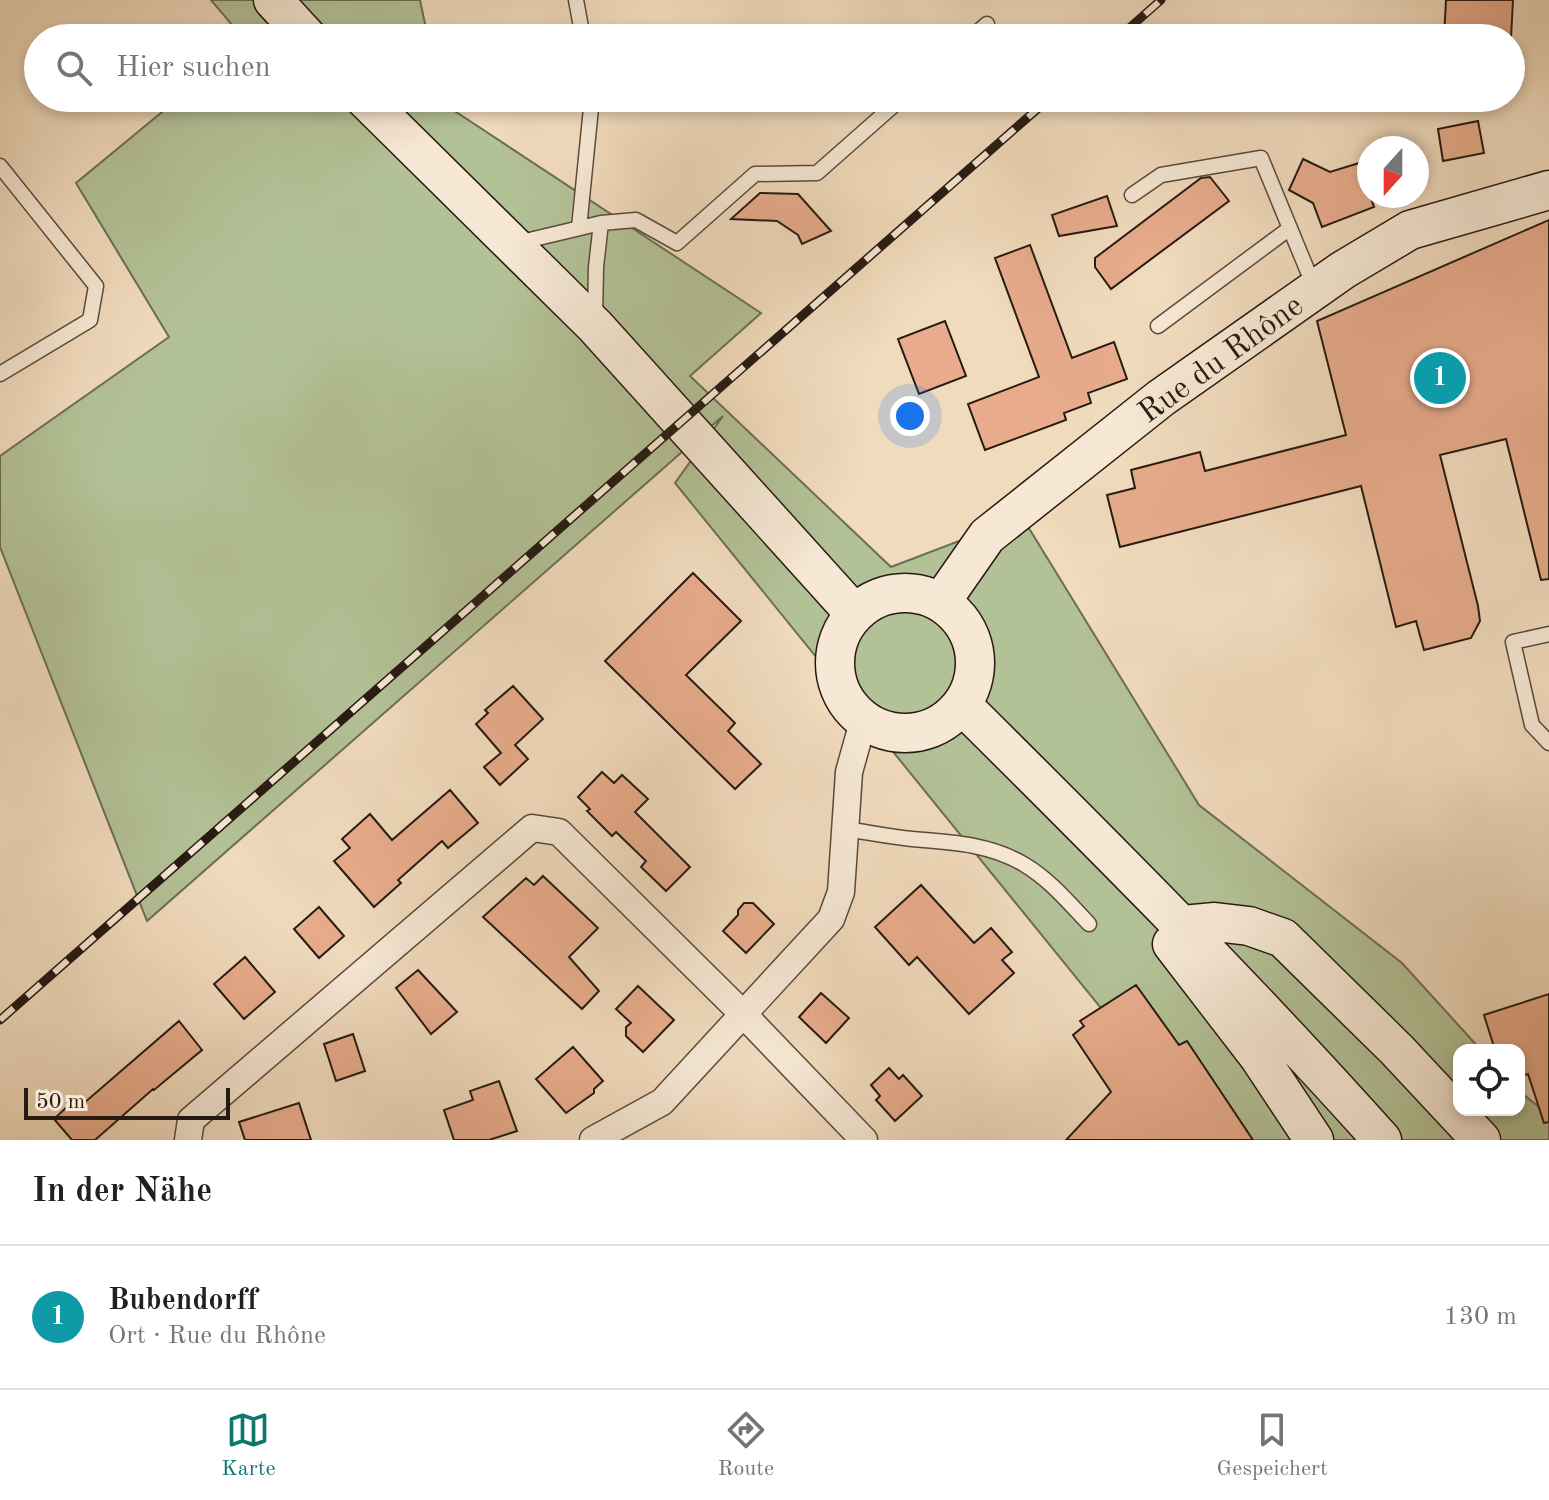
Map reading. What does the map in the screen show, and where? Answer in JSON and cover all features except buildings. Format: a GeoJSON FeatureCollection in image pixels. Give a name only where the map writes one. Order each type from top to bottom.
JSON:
{"type":"FeatureCollection","features":[{"type":"Feature","properties":{"kind":"main road"},"geometry":{"type":"LineString","coordinates":[[273,0],[295,24]]}},
{"type":"Feature","properties":{"kind":"main road"},"geometry":{"type":"LineString","coordinates":[[378,112],[595,326],[854,613]]}},
{"type":"Feature","properties":{"kind":"main road","name":"Rue du Rhône"},"geometry":{"type":"LineString","coordinates":[[941,602],[987,536],[1161,398],[1343,270],[1410,230],[1549,190]]}},
{"type":"Feature","properties":{"kind":"main road"},"geometry":{"type":"LineString","coordinates":[[914,593],[941,602],[966,626],[976,670],[963,706],[930,730],[890,733],[863,722],[838,685],[835,651],[854,613],[880,597],[914,593]]}},
{"type":"Feature","properties":{"kind":"main road"},"geometry":{"type":"LineString","coordinates":[[963,706],[1183,925],[1286,1032],[1382,1140]]}},
{"type":"Feature","properties":{"kind":"main road"},"geometry":{"type":"LineString","coordinates":[[1146,888],[1156,923],[1259,1057],[1314,1140]]}},
{"type":"Feature","properties":{"kind":"main road"},"geometry":{"type":"LineString","coordinates":[[1183,925],[1215,922],[1249,926],[1283,938],[1397,1050],[1481,1140]]}},
{"type":"Feature","properties":{"kind":"street"},"geometry":{"type":"LineString","coordinates":[[593,1140],[662,1102],[831,919],[841,892],[849,772],[863,722]]}},
{"type":"Feature","properties":{"kind":"street"},"geometry":{"type":"LineString","coordinates":[[188,1140],[191,1120],[532,828],[559,832],[744,1015],[864,1140]]}},
{"type":"Feature","properties":{"kind":"lane"},"geometry":{"type":"LineString","coordinates":[[576,0],[580,24]]}},
{"type":"Feature","properties":{"kind":"lane"},"geometry":{"type":"LineString","coordinates":[[579,228],[591,112]]}},
{"type":"Feature","properties":{"kind":"lane"},"geometry":{"type":"LineString","coordinates":[[510,244],[601,223],[636,220],[677,243],[755,174],[817,173],[886,112]]}},
{"type":"Feature","properties":{"kind":"lane"},"geometry":{"type":"LineString","coordinates":[[1132,195],[1161,175],[1261,158],[1315,289]]}},
{"type":"Feature","properties":{"kind":"lane"},"geometry":{"type":"LineString","coordinates":[[0,166],[96,286],[90,320],[0,374]]}},
{"type":"Feature","properties":{"kind":"lane"},"geometry":{"type":"LineString","coordinates":[[595,326],[596,267],[601,223]]}},
{"type":"Feature","properties":{"kind":"lane"},"geometry":{"type":"LineString","coordinates":[[1158,326],[1290,228]]}},
{"type":"Feature","properties":{"kind":"lane"},"geometry":{"type":"LineString","coordinates":[[1549,634],[1513,642],[1532,725],[1549,743]]}},
{"type":"Feature","properties":{"kind":"lane"},"geometry":{"type":"LineString","coordinates":[[845,829],[950,841],[987,849],[1025,865],[1054,887],[1089,924]]}},
{"type":"Feature","properties":{"kind":"green space"},"geometry":{"type":"Polygon","coordinates":[[[211,0],[420,0],[425,24],[231,24],[211,0]]]}},
{"type":"Feature","properties":{"kind":"green space"},"geometry":{"type":"Polygon","coordinates":[[[162,112],[456,112],[761,313],[690,376],[891,567],[1022,517],[1199,805],[1402,963],[1476,1044],[1453,1044],[1453,1116],[1525,1116],[1525,1096],[1549,1115],[1549,1140],[1208,1140],[675,483],[723,416],[147,921],[0,547],[0,456],[169,337],[76,183],[162,112]]]}},
{"type":"Feature","properties":{"kind":"railway"},"geometry":{"type":"LineString","coordinates":[[1134,24],[1161,0]]}},
{"type":"Feature","properties":{"kind":"railway"},"geometry":{"type":"LineString","coordinates":[[0,1020],[1034,112]]}},
{"type":"Feature","properties":{"kind":"place","name":"Bubendorff"},"geometry":{"type":"Point","coordinates":[1440,378]}}]}
